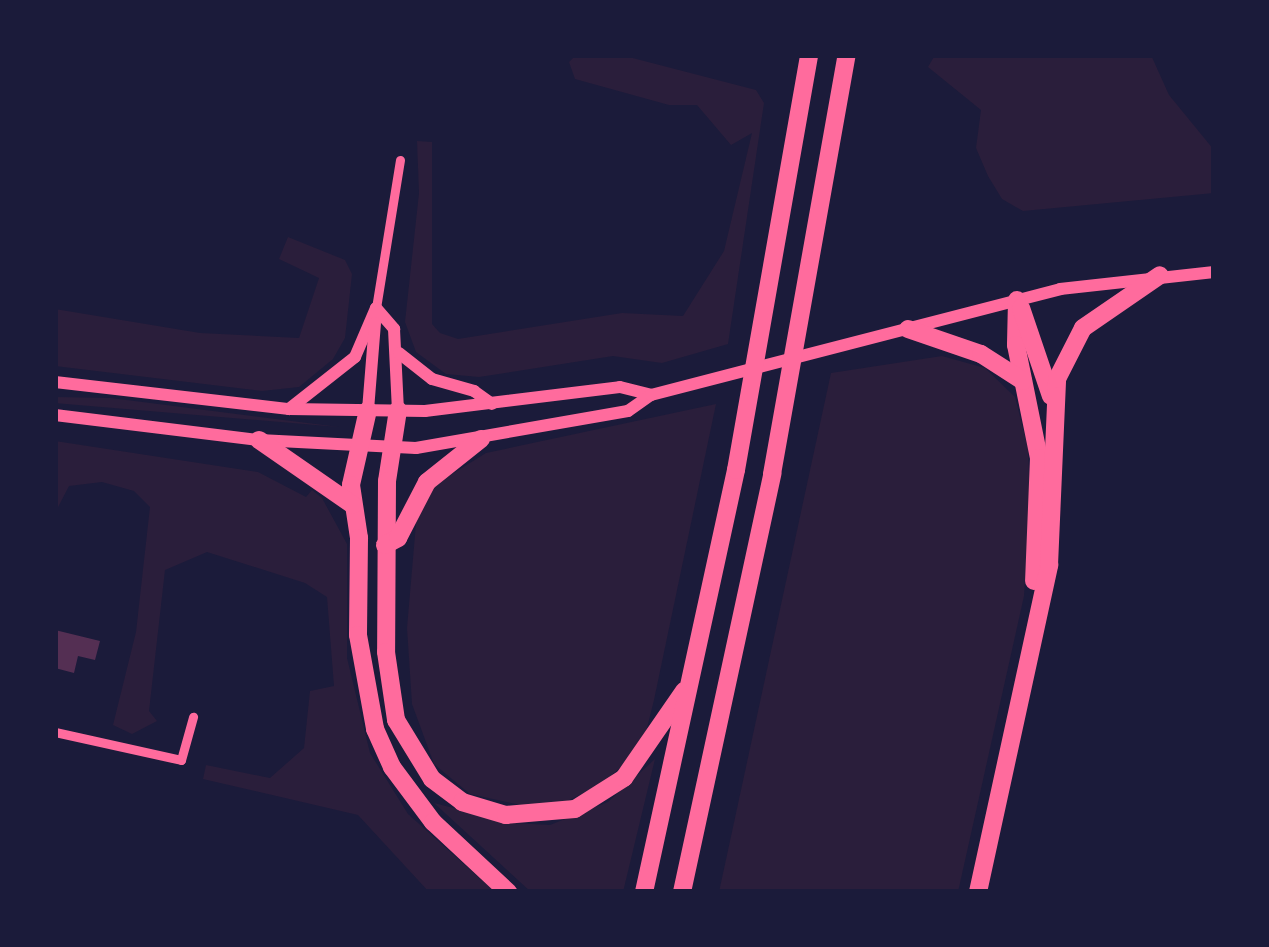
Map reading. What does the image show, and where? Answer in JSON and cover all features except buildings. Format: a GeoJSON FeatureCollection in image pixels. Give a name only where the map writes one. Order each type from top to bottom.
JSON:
{"type":"FeatureCollection","features":[{"type":"Feature","properties":{"kind":"highway"},"geometry":{"type":"LineString","coordinates":[[644,892],[694,674],[810,55]]}},
{"type":"Feature","properties":{"kind":"highway"},"geometry":{"type":"LineString","coordinates":[[682,892],[772,474],[847,55]]}},
{"type":"Feature","properties":{"kind":"highway"},"geometry":{"type":"LineString","coordinates":[[832,140],[861,55]]}},
{"type":"Feature","properties":{"kind":"highway"},"geometry":{"type":"LineString","coordinates":[[978,892],[1049,566],[1053,402],[1066,352],[1083,328],[1160,275]]}},
{"type":"Feature","properties":{"kind":"highway"},"geometry":{"type":"LineString","coordinates":[[1017,300],[1053,402]]}},
{"type":"Feature","properties":{"kind":"highway"},"geometry":{"type":"LineString","coordinates":[[966,892],[1037,564],[1038,458],[1016,345],[1017,300]]}},
{"type":"Feature","properties":{"kind":"highway"},"geometry":{"type":"LineString","coordinates":[[908,328],[981,354],[1023,381]]}},
{"type":"Feature","properties":{"kind":"highway"},"geometry":{"type":"LineString","coordinates":[[368,410],[357,447],[352,505],[359,538],[358,635],[375,729],[392,767],[426,813],[508,892]]}},
{"type":"Feature","properties":{"kind":"highway"},"geometry":{"type":"LineString","coordinates":[[398,410],[385,545],[386,652],[396,720],[421,769],[478,809],[530,817],[594,800],[646,753],[694,674]]}},
{"type":"Feature","properties":{"kind":"highway"},"geometry":{"type":"LineString","coordinates":[[259,440],[352,505]]}},
{"type":"Feature","properties":{"kind":"highway"},"geometry":{"type":"LineString","coordinates":[[385,545],[398,538],[411,506],[436,472],[481,440]]}},
{"type":"Feature","properties":{"kind":"main road"},"geometry":{"type":"LineString","coordinates":[[55,382],[289,409],[398,410],[492,404],[620,387],[651,394],[702,384],[1017,300],[1160,275],[1214,272]]}},
{"type":"Feature","properties":{"kind":"main road"},"geometry":{"type":"LineString","coordinates":[[376,308],[394,329],[399,353],[398,410]]}},
{"type":"Feature","properties":{"kind":"main road"},"geometry":{"type":"LineString","coordinates":[[289,409],[355,357],[376,308]]}},
{"type":"Feature","properties":{"kind":"main road"},"geometry":{"type":"LineString","coordinates":[[368,410],[376,308]]}},
{"type":"Feature","properties":{"kind":"main road"},"geometry":{"type":"LineString","coordinates":[[399,353],[432,379],[474,391],[492,404]]}},
{"type":"Feature","properties":{"kind":"main road"},"geometry":{"type":"LineString","coordinates":[[55,415],[259,440],[392,448],[481,440],[628,411],[651,394]]}},
{"type":"Feature","properties":{"kind":"street"},"geometry":{"type":"LineString","coordinates":[[376,308],[400,160]]}},
{"type":"Feature","properties":{"kind":"street"},"geometry":{"type":"LineString","coordinates":[[55,732],[181,760],[193,717]]}},
{"type":"Feature","properties":{"kind":"shaded area"},"geometry":{"type":"Polygon","coordinates":[[[576,55],[621,55],[756,90],[764,103],[728,344],[662,363],[613,356],[479,377],[446,374],[416,352],[405,322],[419,193],[417,141],[432,142],[432,324],[440,333],[458,339],[622,313],[683,316],[724,251],[752,133],[731,145],[697,105],[669,105],[575,79],[569,62],[576,55]]]}},
{"type":"Feature","properties":{"kind":"shaded area"},"geometry":{"type":"Polygon","coordinates":[[[935,55],[1151,55],[1169,95],[1214,150],[1214,193],[1023,211],[1002,199],[988,176],[976,148],[981,110],[928,67],[935,55]]]}},
{"type":"Feature","properties":{"kind":"shaded area"},"geometry":{"type":"Polygon","coordinates":[[[288,237],[345,260],[352,274],[345,338],[333,359],[299,387],[262,391],[55,366],[55,309],[200,333],[299,338],[319,278],[279,259],[288,237]]]}},
{"type":"Feature","properties":{"kind":"shaded area"},"geometry":{"type":"Polygon","coordinates":[[[942,356],[985,368],[1015,397],[1028,448],[1030,502],[1024,596],[958,892],[719,892],[831,373],[942,356]]]}},
{"type":"Feature","properties":{"kind":"shaded area"},"geometry":{"type":"Polygon","coordinates":[[[55,397],[111,398],[339,427],[55,403],[55,397]]]}},
{"type":"Feature","properties":{"kind":"shaded area"},"geometry":{"type":"Polygon","coordinates":[[[716,404],[646,732],[627,762],[600,785],[561,804],[525,806],[470,794],[434,764],[412,704],[407,628],[417,512],[436,484],[486,453],[716,404]]]}},
{"type":"Feature","properties":{"kind":"shaded area"},"geometry":{"type":"Polygon","coordinates":[[[55,441],[258,472],[306,497],[312,490],[322,498],[347,544],[347,658],[370,753],[408,814],[495,892],[429,892],[358,815],[203,779],[206,765],[270,778],[304,748],[310,691],[334,686],[327,597],[305,583],[207,552],[165,570],[149,711],[157,721],[132,734],[113,725],[136,632],[150,507],[134,491],[102,482],[69,486],[55,513],[55,441]]]}},
{"type":"Feature","properties":{"kind":"shaded area"},"geometry":{"type":"Polygon","coordinates":[[[655,759],[623,892],[531,892],[434,803],[512,823],[550,825],[608,802],[655,759]]]}}]}
